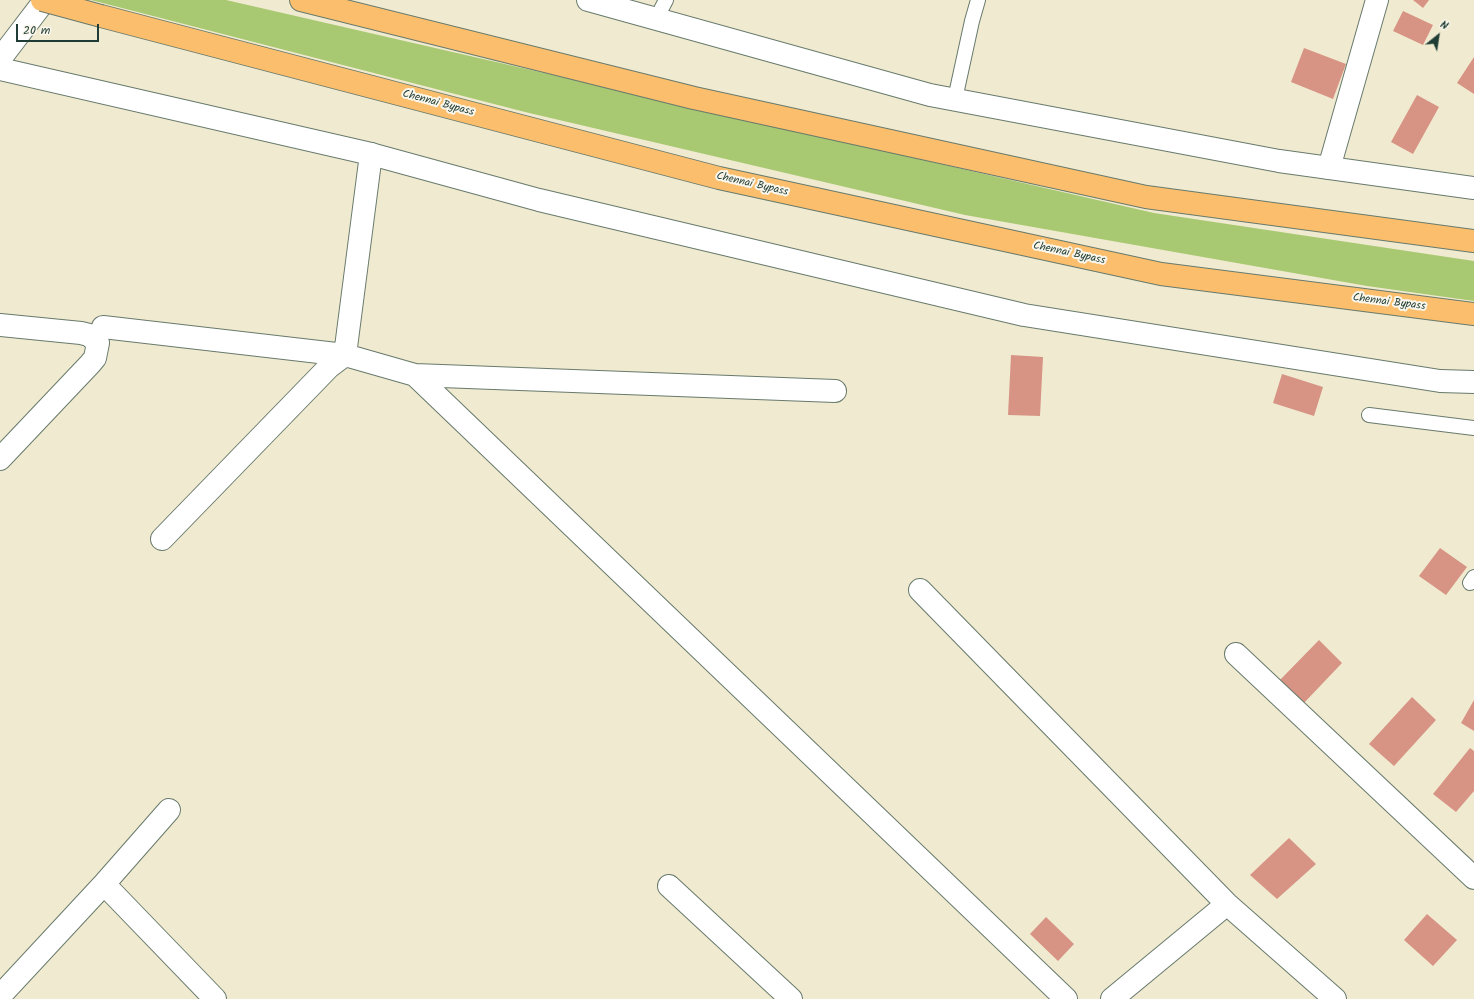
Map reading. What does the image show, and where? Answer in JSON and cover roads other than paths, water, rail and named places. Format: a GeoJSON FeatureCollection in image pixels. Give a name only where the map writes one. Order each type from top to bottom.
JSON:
{"type":"FeatureCollection","features":[{"type":"Feature","properties":{"kind":"highway","name":"Chennai Bypass"},"geometry":{"type":"LineString","coordinates":[[43,0],[719,178],[1161,274],[1474,314]]}},
{"type":"Feature","properties":{"kind":"highway"},"geometry":{"type":"LineString","coordinates":[[301,0],[694,98],[1146,197],[1474,241]]}},
{"type":"Feature","properties":{"kind":"street"},"geometry":{"type":"LineString","coordinates":[[0,59],[43,0]]}},
{"type":"Feature","properties":{"kind":"street"},"geometry":{"type":"LineString","coordinates":[[588,0],[661,9],[930,95],[1279,161],[1474,188]]}},
{"type":"Feature","properties":{"kind":"street"},"geometry":{"type":"LineString","coordinates":[[1328,168],[1377,0]]}},
{"type":"Feature","properties":{"kind":"street"},"geometry":{"type":"LineString","coordinates":[[0,69],[371,154],[540,200],[1024,315],[1440,381],[1474,382]]}},
{"type":"Feature","properties":{"kind":"street"},"geometry":{"type":"LineString","coordinates":[[162,539],[329,367],[345,355],[371,154]]}},
{"type":"Feature","properties":{"kind":"street"},"geometry":{"type":"LineString","coordinates":[[0,325],[81,333],[89,335],[98,343],[95,358],[90,364],[0,459]]}},
{"type":"Feature","properties":{"kind":"street"},"geometry":{"type":"LineString","coordinates":[[103,327],[345,355],[415,375],[835,391]]}},
{"type":"Feature","properties":{"kind":"street"},"geometry":{"type":"LineString","coordinates":[[415,375],[1066,999]]}},
{"type":"Feature","properties":{"kind":"street"},"geometry":{"type":"LineString","coordinates":[[920,590],[1227,904],[1335,999]]}},
{"type":"Feature","properties":{"kind":"street"},"geometry":{"type":"LineString","coordinates":[[1236,654],[1474,878]]}},
{"type":"Feature","properties":{"kind":"street"},"geometry":{"type":"LineString","coordinates":[[0,996],[104,884],[169,810]]}},
{"type":"Feature","properties":{"kind":"street"},"geometry":{"type":"LineString","coordinates":[[104,884],[215,999]]}},
{"type":"Feature","properties":{"kind":"street"},"geometry":{"type":"LineString","coordinates":[[670,886],[791,999]]}},
{"type":"Feature","properties":{"kind":"street"},"geometry":{"type":"LineString","coordinates":[[1112,999],[1227,904]]}},
{"type":"Feature","properties":{"kind":"lane"},"geometry":{"type":"LineString","coordinates":[[955,99],[978,0]]}},
{"type":"Feature","properties":{"kind":"lane"},"geometry":{"type":"LineString","coordinates":[[1369,415],[1474,428]]}}]}
